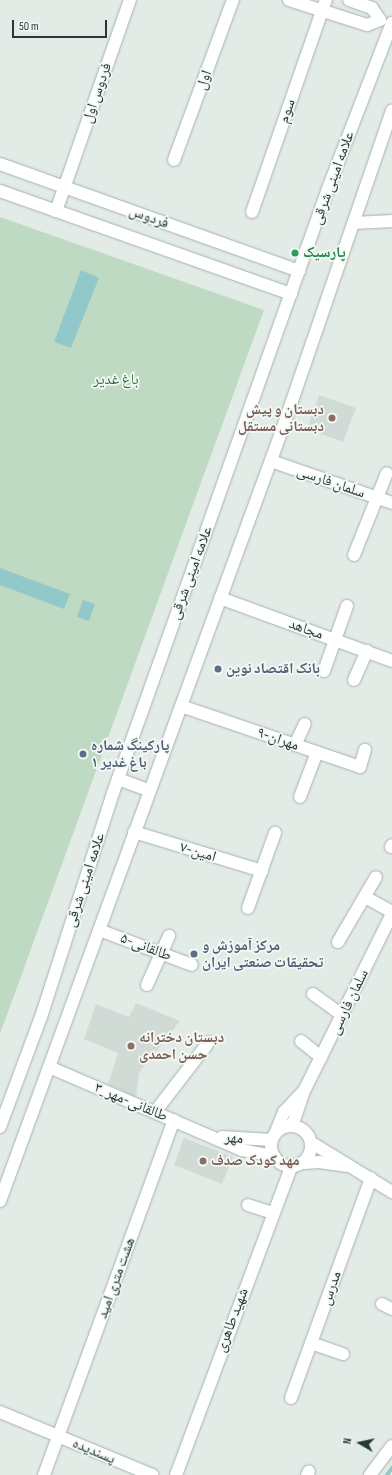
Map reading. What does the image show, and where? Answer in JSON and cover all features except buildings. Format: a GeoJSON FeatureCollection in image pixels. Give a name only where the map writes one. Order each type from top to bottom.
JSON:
{"type":"FeatureCollection","features":[{"type":"Feature","properties":{"kind":"street","name":"فردوس اول"},"geometry":{"type":"LineString","coordinates":[[56,211],[130,0]]}},
{"type":"Feature","properties":{"kind":"street","name":"اول"},"geometry":{"type":"LineString","coordinates":[[174,160],[233,0]]}},
{"type":"Feature","properties":{"kind":"street"},"geometry":{"type":"LineString","coordinates":[[289,0],[324,5],[367,25],[380,20],[372,8],[349,0]]}},
{"type":"Feature","properties":{"kind":"street","name":"سوم"},"geometry":{"type":"LineString","coordinates":[[252,212],[324,5]]}},
{"type":"Feature","properties":{"kind":"street","name":"علامه امینی شرقی"},"geometry":{"type":"LineString","coordinates":[[0,1127],[42,1014],[118,779],[299,271],[392,23]]}},
{"type":"Feature","properties":{"kind":"street","name":"علامه امینی شرقی"},"geometry":{"type":"LineString","coordinates":[[0,1200],[270,461],[354,223],[392,110]]}},
{"type":"Feature","properties":{"kind":"street","name":"فردوس"},"geometry":{"type":"LineString","coordinates":[[0,164],[299,271]]}},
{"type":"Feature","properties":{"kind":"street","name":"فردوس"},"geometry":{"type":"LineString","coordinates":[[0,191],[291,294]]}},
{"type":"Feature","properties":{"kind":"street"},"geometry":{"type":"LineString","coordinates":[[354,223],[392,221]]}},
{"type":"Feature","properties":{"kind":"street","name":"سلمان فارسی"},"geometry":{"type":"LineString","coordinates":[[270,461],[392,504]]}},
{"type":"Feature","properties":{"kind":"street"},"geometry":{"type":"LineString","coordinates":[[354,555],[387,473]]}},
{"type":"Feature","properties":{"kind":"street","name":"مجاهد"},"geometry":{"type":"LineString","coordinates":[[220,598],[392,659]]}},
{"type":"Feature","properties":{"kind":"street"},"geometry":{"type":"LineString","coordinates":[[324,671],[347,606]]}},
{"type":"Feature","properties":{"kind":"street"},"geometry":{"type":"LineString","coordinates":[[354,680],[367,651]]}},
{"type":"Feature","properties":{"kind":"street","name":"۹-مهران"},"geometry":{"type":"LineString","coordinates":[[180,706],[360,767],[365,750]]}},
{"type":"Feature","properties":{"kind":"street"},"geometry":{"type":"LineString","coordinates":[[295,745],[305,724]]}},
{"type":"Feature","properties":{"kind":"street"},"geometry":{"type":"LineString","coordinates":[[300,797],[317,752]]}},
{"type":"Feature","properties":{"kind":"street"},"geometry":{"type":"LineString","coordinates":[[118,779],[149,790]]}},
{"type":"Feature","properties":{"kind":"street","name":"۷-امین"},"geometry":{"type":"LineString","coordinates":[[134,832],[262,871]]}},
{"type":"Feature","properties":{"kind":"street"},"geometry":{"type":"LineString","coordinates":[[248,908],[275,833]]}},
{"type":"Feature","properties":{"kind":"street"},"geometry":{"type":"LineString","coordinates":[[338,942],[376,877]]}},
{"type":"Feature","properties":{"kind":"street"},"geometry":{"type":"LineString","coordinates":[[365,897],[392,913]]}},
{"type":"Feature","properties":{"kind":"street","name":"سلمان فارسی"},"geometry":{"type":"LineString","coordinates":[[292,1126],[305,1089],[392,913]]}},
{"type":"Feature","properties":{"kind":"street","name":"۵-طالقانی"},"geometry":{"type":"LineString","coordinates":[[99,930],[192,965]]}},
{"type":"Feature","properties":{"kind":"street"},"geometry":{"type":"LineString","coordinates":[[147,985],[169,936]]}},
{"type":"Feature","properties":{"kind":"street"},"geometry":{"type":"LineString","coordinates":[[313,994],[342,1015]]}},
{"type":"Feature","properties":{"kind":"street"},"geometry":{"type":"LineString","coordinates":[[301,1041],[322,1057]]}},
{"type":"Feature","properties":{"kind":"street"},"geometry":{"type":"LineString","coordinates":[[155,1112],[209,1042]]}},
{"type":"Feature","properties":{"kind":"street","name":"۳_طالقانی-مهر"},"geometry":{"type":"LineString","coordinates":[[49,1067],[212,1136]]}},
{"type":"Feature","properties":{"kind":"street","name":"سلمان فارسی"},"geometry":{"type":"LineString","coordinates":[[274,1137],[284,1112],[305,1089]]}},
{"type":"Feature","properties":{"kind":"street","name":"هشت متری امید"},"geometry":{"type":"LineString","coordinates":[[44,1475],[174,1120]]}},
{"type":"Feature","properties":{"kind":"street"},"geometry":{"type":"LineString","coordinates":[[304,1163],[311,1154],[312,1143],[307,1132],[292,1126],[286,1126],[274,1137],[274,1156],[281,1164],[291,1167],[304,1163],[319,1162],[356,1168]]}},
{"type":"Feature","properties":{"kind":"street","name":"مهر"},"geometry":{"type":"LineString","coordinates":[[212,1136],[256,1141],[274,1137]]}},
{"type":"Feature","properties":{"kind":"street","name":"مهر"},"geometry":{"type":"LineString","coordinates":[[212,1136],[242,1150],[274,1156]]}},
{"type":"Feature","properties":{"kind":"street"},"geometry":{"type":"LineString","coordinates":[[312,1143],[356,1168],[392,1192]]}},
{"type":"Feature","properties":{"kind":"street","name":"شهید طاهری"},"geometry":{"type":"LineString","coordinates":[[176,1475],[291,1167]]}},
{"type":"Feature","properties":{"kind":"street","name":"مدرس"},"geometry":{"type":"LineString","coordinates":[[291,1398],[371,1178]]}},
{"type":"Feature","properties":{"kind":"street"},"geometry":{"type":"LineString","coordinates":[[248,1205],[273,1213]]}},
{"type":"Feature","properties":{"kind":"street"},"geometry":{"type":"LineString","coordinates":[[311,1343],[343,1354]]}},
{"type":"Feature","properties":{"kind":"street","name":"پسندیده"},"geometry":{"type":"LineString","coordinates":[[0,1412],[152,1475]]}},
{"type":"Feature","properties":{"kind":"street"},"geometry":{"type":"LineString","coordinates":[[370,1475],[392,1446]]}},
{"type":"Feature","properties":{"kind":"shaded area","name":"دبستان و پیش دبستانی مستقل"},"geometry":{"type":"Polygon","coordinates":[[[319,395],[356,408],[343,442],[307,429],[319,395]]]}},
{"type":"Feature","properties":{"kind":"shaded area","name":"دبستان دخترانه حسن احمدی"},"geometry":{"type":"Polygon","coordinates":[[[136,1003],[180,1021],[139,1073],[136,1097],[108,1084],[118,1053],[84,1039],[96,1004],[129,1017],[136,1003]]]}},
{"type":"Feature","properties":{"kind":"shaded area","name":"مهد کودک صدف"},"geometry":{"type":"Polygon","coordinates":[[[184,1138],[233,1157],[222,1184],[174,1165],[184,1138]]]}},
{"type":"Feature","properties":{"kind":"green space","name":"باغ غدیر"},"geometry":{"type":"Polygon","coordinates":[[[0,217],[264,310],[0,1034],[0,217]]]}},
{"type":"Feature","properties":{"kind":"water"},"geometry":{"type":"Polygon","coordinates":[[[81,270],[99,278],[71,348],[54,342],[81,270]]]}},
{"type":"Feature","properties":{"kind":"water"},"geometry":{"type":"Polygon","coordinates":[[[0,568],[70,594],[64,609],[0,585],[0,568]]]}},
{"type":"Feature","properties":{"kind":"water"},"geometry":{"type":"Polygon","coordinates":[[[83,600],[95,604],[89,621],[77,617],[83,600]]]}},
{"type":"Feature","properties":{"kind":"waterway"},"geometry":{"type":"LineString","coordinates":[[387,1475],[392,1468]]}},
{"type":"Feature","properties":{"kind":"place","name":"پارسیک"},"geometry":{"type":"Point","coordinates":[295,253]}},
{"type":"Feature","properties":{"kind":"place","name":"دبستان و پیش دبستانی مستقل"},"geometry":{"type":"Point","coordinates":[332,418]}},
{"type":"Feature","properties":{"kind":"place","name":"بانک اقتصاد نوین"},"geometry":{"type":"Point","coordinates":[218,669]}},
{"type":"Feature","properties":{"kind":"place","name":"پارکینگ شماره ۱ باغ غدیر"},"geometry":{"type":"Point","coordinates":[83,754]}},
{"type":"Feature","properties":{"kind":"place","name":"مرکز آموزش و تحقیقات صنعتی ایران"},"geometry":{"type":"Point","coordinates":[194,954]}},
{"type":"Feature","properties":{"kind":"place","name":"دبستان دخترانه حسن احمدی"},"geometry":{"type":"Point","coordinates":[131,1046]}},
{"type":"Feature","properties":{"kind":"place","name":"مهد کودک صدف"},"geometry":{"type":"Point","coordinates":[203,1161]}}]}
